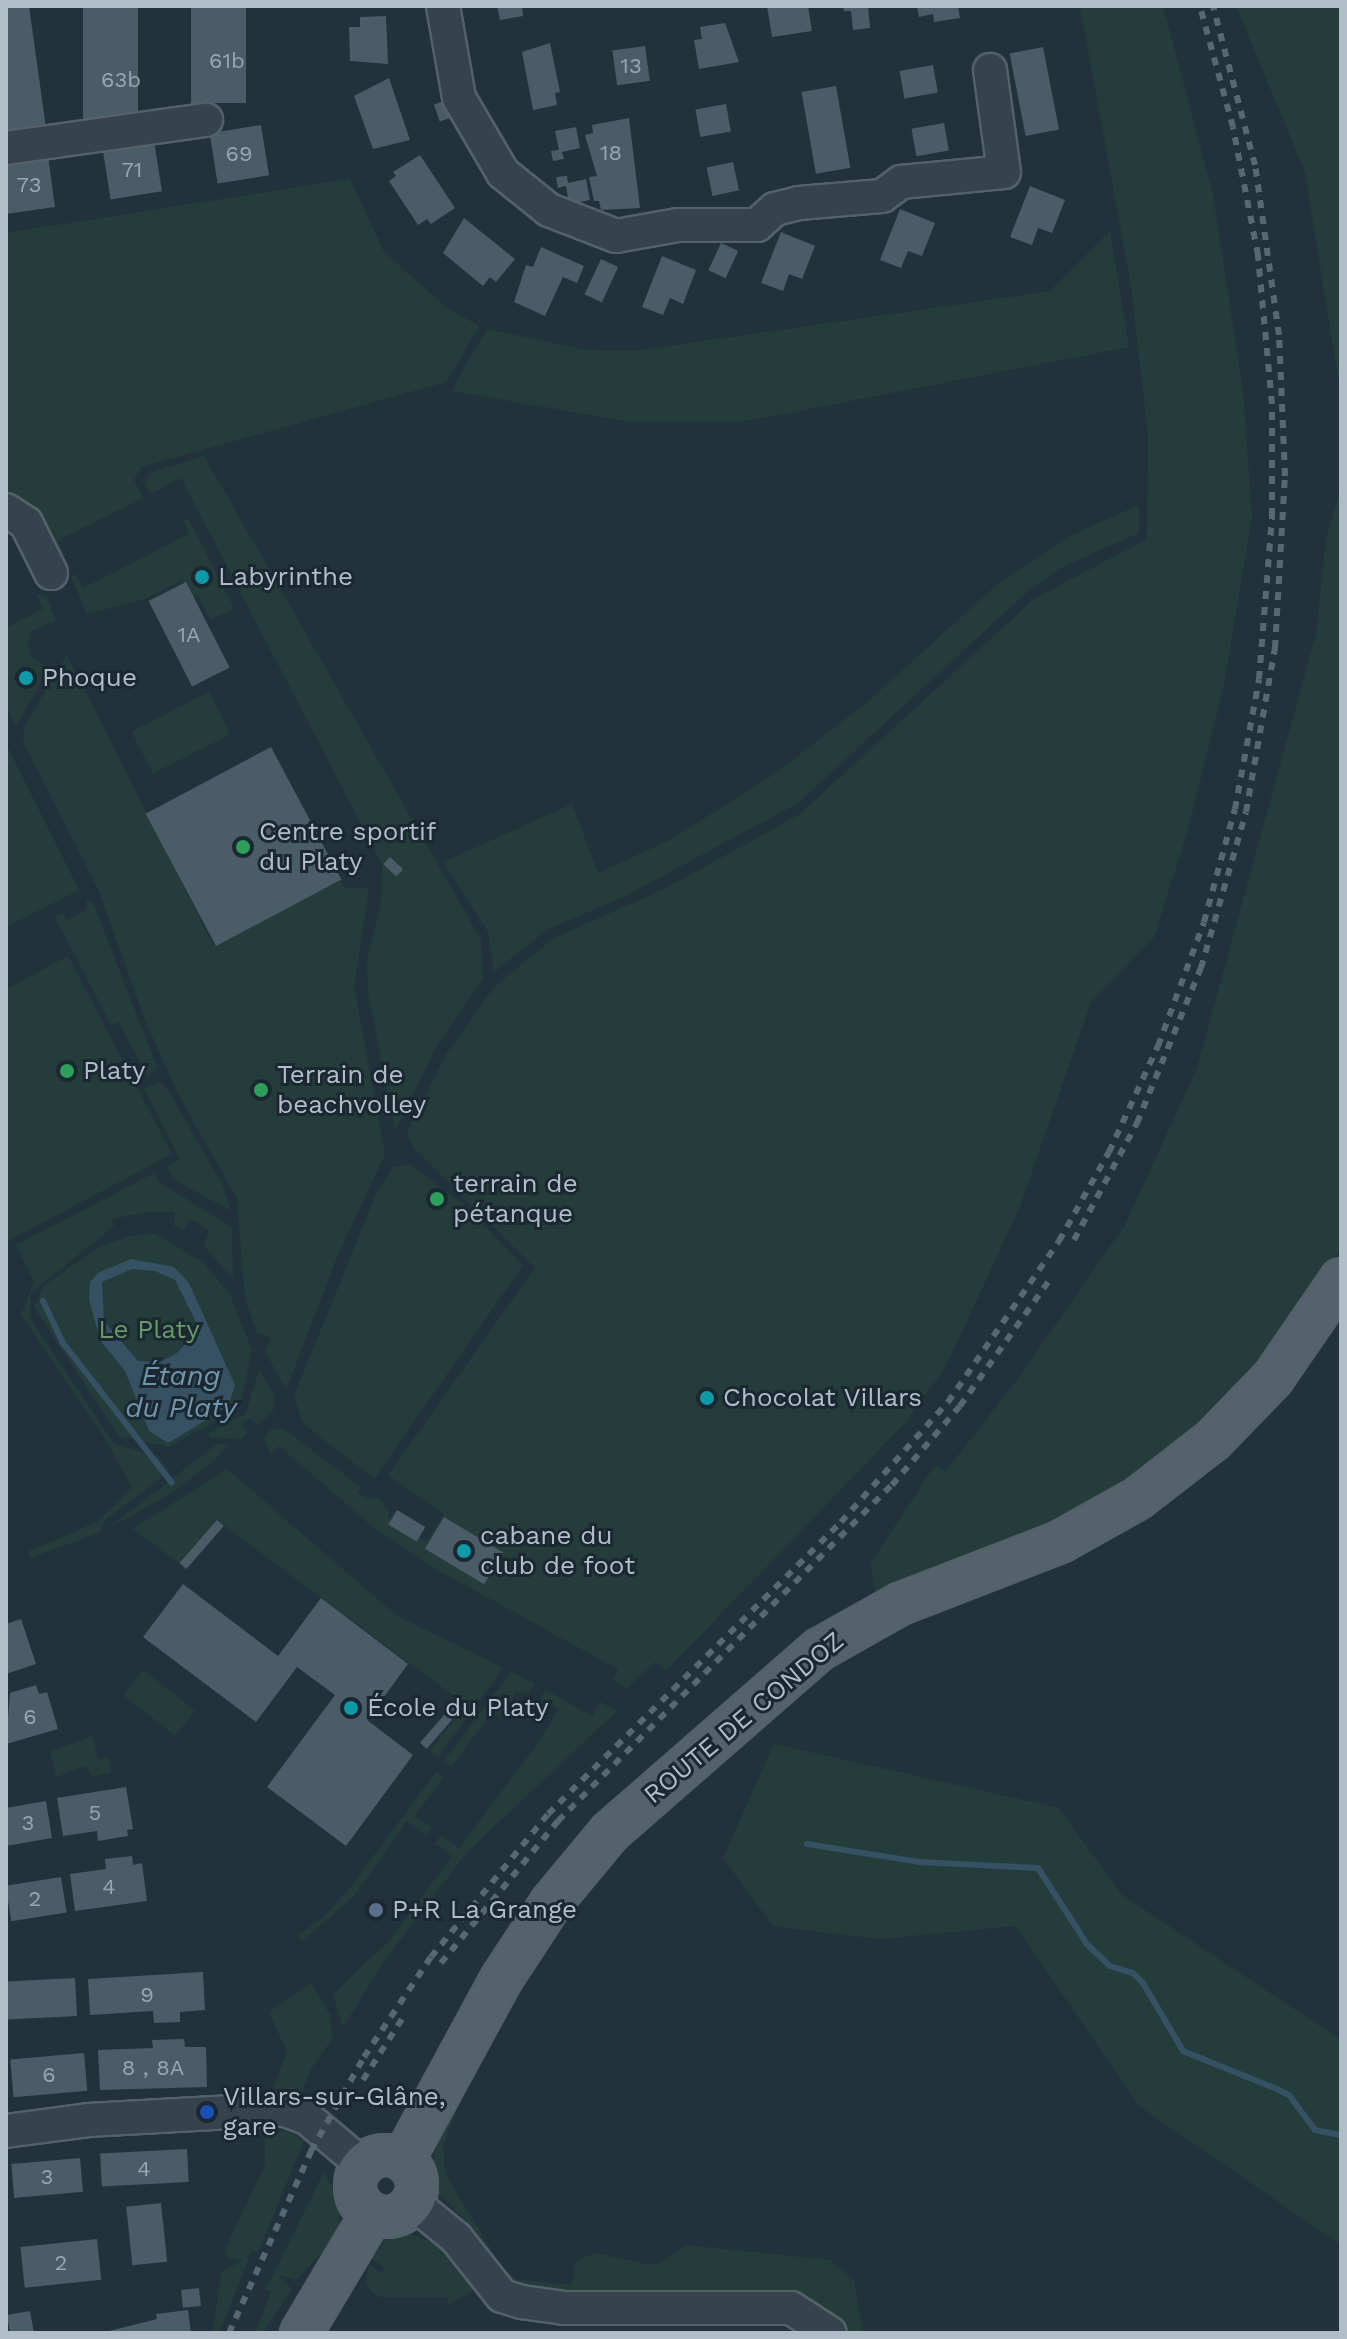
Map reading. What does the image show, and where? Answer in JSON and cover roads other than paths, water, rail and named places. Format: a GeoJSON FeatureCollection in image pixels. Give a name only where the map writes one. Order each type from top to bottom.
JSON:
{"type":"FeatureCollection","features":[{"type":"Feature","properties":{"kind":"main road","name":"ROUTE DE CONDOZ"},"geometry":{"type":"LineString","coordinates":[[403,2160],[502,1978],[551,1903],[610,1832],[820,1649],[900,1604],[1060,1542],[1137,1499],[1213,1440],[1273,1378],[1341,1279]]}},
{"type":"Feature","properties":{"kind":"main road"},"geometry":{"type":"LineString","coordinates":[[383,2155],[403,2160],[417,2185],[412,2202],[396,2216],[372,2214],[362,2205],[355,2187],[363,2165],[383,2155]]}},
{"type":"Feature","properties":{"kind":"main road"},"geometry":{"type":"LineString","coordinates":[[301,2333],[372,2214]]}},
{"type":"Feature","properties":{"kind":"street"},"geometry":{"type":"LineString","coordinates":[[443,6],[459,98],[503,173],[549,210],[616,236],[678,225],[757,225],[775,209],[799,203],[882,196],[901,182],[1004,172],[990,70]]}},
{"type":"Feature","properties":{"kind":"street"},"geometry":{"type":"LineString","coordinates":[[6,148],[206,120]]}},
{"type":"Feature","properties":{"kind":"street"},"geometry":{"type":"LineString","coordinates":[[6,510],[26,523],[51,573]]}},
{"type":"Feature","properties":{"kind":"street"},"geometry":{"type":"LineString","coordinates":[[6,2131],[88,2120],[282,2109],[307,2118],[363,2165]]}},
{"type":"Feature","properties":{"kind":"street"},"geometry":{"type":"LineString","coordinates":[[412,2202],[456,2238],[502,2296],[564,2308],[791,2308],[830,2333]]}},
{"type":"Feature","properties":{"kind":"water","name":"Étang du Platy"},"geometry":{"type":"Polygon","coordinates":[[[131,1259],[174,1267],[189,1283],[235,1385],[228,1407],[168,1443],[149,1431],[125,1371],[100,1340],[89,1299],[90,1282],[98,1273],[131,1259]],[[132,1269],[102,1282],[104,1321],[138,1361],[160,1362],[177,1353],[199,1328],[175,1280],[155,1271],[132,1269]]]}},
{"type":"Feature","properties":{"kind":"waterway"},"geometry":{"type":"LineString","coordinates":[[43,1301],[63,1343],[172,1483]]}},
{"type":"Feature","properties":{"kind":"waterway"},"geometry":{"type":"LineString","coordinates":[[807,1844],[919,1862],[1038,1868],[1087,1944],[1110,1966],[1133,1973],[1143,1983],[1183,2051],[1289,2095],[1315,2130],[1341,2135]]}},
{"type":"Feature","properties":{"kind":"railway"},"geometry":{"type":"LineString","coordinates":[[229,2333],[311,2151],[364,2057],[431,1957],[548,1814],[841,1522],[948,1402],[1059,1241],[1109,1152],[1158,1046],[1204,922],[1235,809],[1259,679],[1272,516],[1272,404],[1258,255],[1233,127],[1200,6]]}},
{"type":"Feature","properties":{"kind":"railway"},"geometry":{"type":"LineString","coordinates":[[1074,1240],[1137,1123],[1201,968],[1246,812],[1275,648],[1285,476],[1279,335],[1255,165],[1213,6]]}},
{"type":"Feature","properties":{"kind":"railway"},"geometry":{"type":"LineString","coordinates":[[441,1963],[558,1821],[892,1485],[960,1406],[1051,1278]]}},
{"type":"Feature","properties":{"kind":"railway"},"geometry":{"type":"LineString","coordinates":[[363,2080],[404,2016]]}},
{"type":"Feature","properties":{"kind":"place","name":"Labyrinthe"},"geometry":{"type":"Point","coordinates":[202,577]}},
{"type":"Feature","properties":{"kind":"place","name":"Phoque"},"geometry":{"type":"Point","coordinates":[26,678]}},
{"type":"Feature","properties":{"kind":"place","name":"Centre sportif du Platy"},"geometry":{"type":"Point","coordinates":[243,847]}},
{"type":"Feature","properties":{"kind":"place","name":"Platy"},"geometry":{"type":"Point","coordinates":[67,1071]}},
{"type":"Feature","properties":{"kind":"place","name":"Terrain de beachvolley"},"geometry":{"type":"Point","coordinates":[261,1090]}},
{"type":"Feature","properties":{"kind":"place","name":"terrain de pétanque"},"geometry":{"type":"Point","coordinates":[437,1199]}},
{"type":"Feature","properties":{"kind":"place","name":"Chocolat Villars"},"geometry":{"type":"Point","coordinates":[707,1398]}},
{"type":"Feature","properties":{"kind":"place","name":"cabane du club de foot"},"geometry":{"type":"Point","coordinates":[464,1551]}},
{"type":"Feature","properties":{"kind":"place","name":"École du Platy"},"geometry":{"type":"Point","coordinates":[351,1708]}},
{"type":"Feature","properties":{"kind":"place","name":"P+R La Grange"},"geometry":{"type":"Point","coordinates":[376,1910]}},
{"type":"Feature","properties":{"kind":"place","name":"Villars-sur-Glâne, gare"},"geometry":{"type":"Point","coordinates":[207,2112]}},
{"type":"Feature","properties":{"kind":"park label","name":"Le Platy"},"geometry":{"type":"Point","coordinates":[149,1330]}}]}
